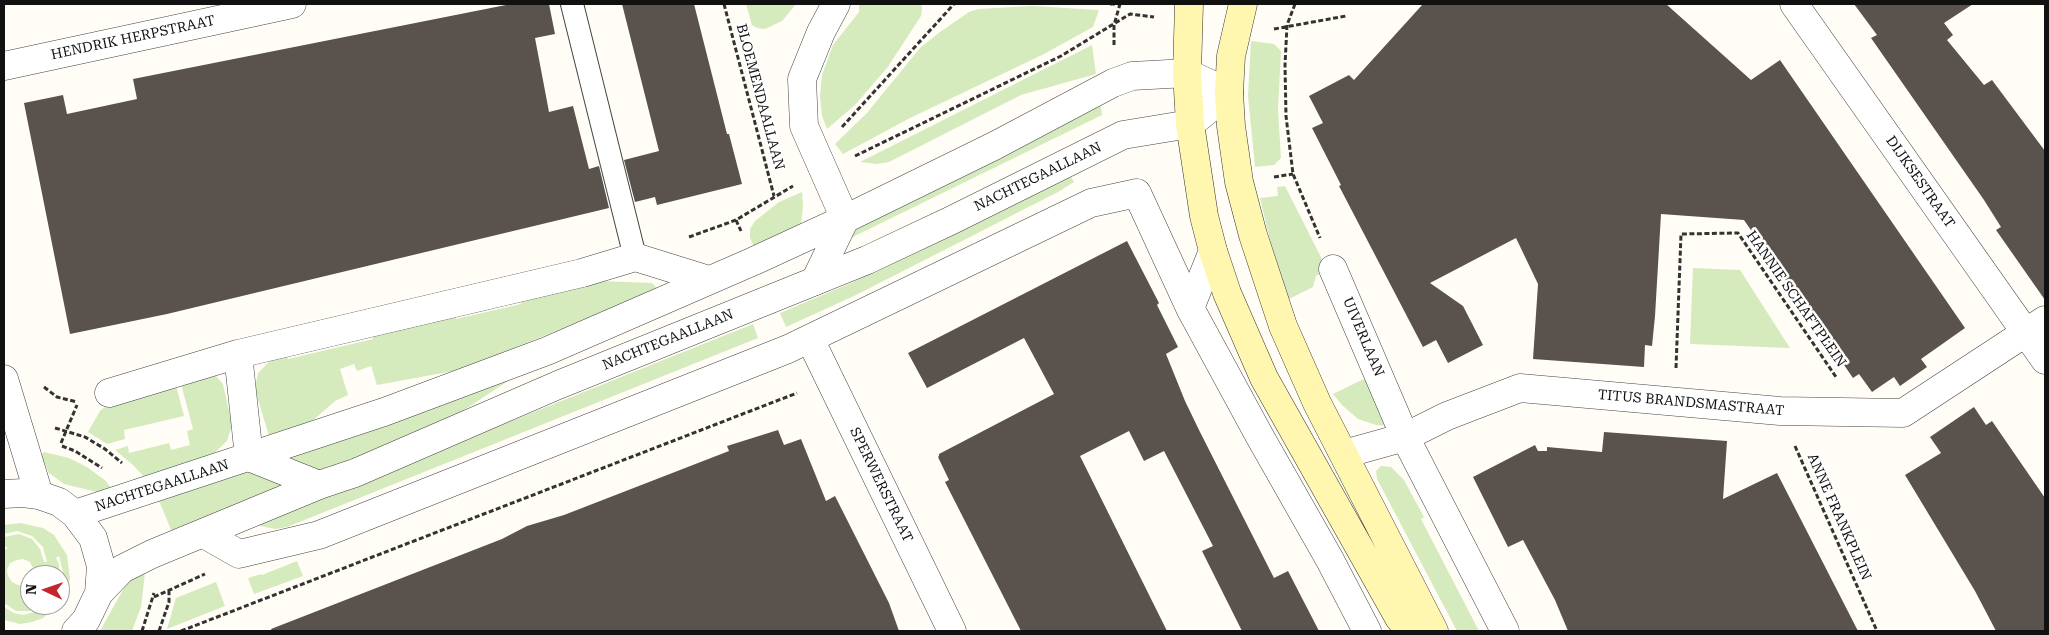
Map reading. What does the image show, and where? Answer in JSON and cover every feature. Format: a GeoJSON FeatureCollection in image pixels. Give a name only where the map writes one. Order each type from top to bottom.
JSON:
{"type":"FeatureCollection","features":[{"type":"Feature","properties":{"kind":"main road"},"geometry":{"type":"LineString","coordinates":[[1189,13],[1187,73],[1190,124],[1204,216],[1212,251],[1264,378],[1399,618],[1410,631]]}},
{"type":"Feature","properties":{"kind":"main road"},"geometry":{"type":"LineString","coordinates":[[1241,16],[1231,56],[1229,93],[1231,126],[1239,182],[1253,235],[1283,326],[1317,403],[1434,631]]}},
{"type":"Feature","properties":{"kind":"street","name":"HENDRIK HERPSTRAAT"},"geometry":{"type":"LineString","coordinates":[[4,66],[292,4]]}},
{"type":"Feature","properties":{"kind":"street"},"geometry":{"type":"LineString","coordinates":[[815,281],[845,219],[804,126],[802,79],[836,4]]}},
{"type":"Feature","properties":{"kind":"street","name":"DIJKSESTRAAT"},"geometry":{"type":"LineString","coordinates":[[1794,4],[2036,326],[2045,360]]}},
{"type":"Feature","properties":{"kind":"street","name":"NACHTEGAALLAAN"},"geometry":{"type":"LineString","coordinates":[[75,514],[384,412],[546,352],[845,219],[994,146],[1113,83],[1132,76],[1187,73],[1229,93],[1190,124],[1122,135],[867,260],[558,385],[355,473],[152,554],[122,569],[99,593]]}},
{"type":"Feature","properties":{"kind":"street"},"geometry":{"type":"LineString","coordinates":[[204,534],[239,554],[319,536],[810,339],[881,302],[1090,204],[1137,193],[1190,308],[1330,560],[1367,631]]}},
{"type":"Feature","properties":{"kind":"street"},"geometry":{"type":"LineString","coordinates":[[1190,308],[1212,251]]}},
{"type":"Feature","properties":{"kind":"street"},"geometry":{"type":"LineString","coordinates":[[109,393],[238,354],[582,273],[635,257],[709,280]]}},
{"type":"Feature","properties":{"kind":"street","name":"UIVERLAAN"},"geometry":{"type":"LineString","coordinates":[[1333,269],[1405,437],[1505,631]]}},
{"type":"Feature","properties":{"kind":"street","name":"TITUS BRANDSMASTRAAT"},"geometry":{"type":"LineString","coordinates":[[1344,454],[1405,437],[1448,416],[1520,388],[1780,411],[1903,413],[2036,326]]}},
{"type":"Feature","properties":{"kind":"street","name":"SPERWERSTRAAT"},"geometry":{"type":"LineString","coordinates":[[810,339],[952,631]]}},
{"type":"Feature","properties":{"kind":"street"},"geometry":{"type":"LineString","coordinates":[[238,354],[249,457],[319,486]]}},
{"type":"Feature","properties":{"kind":"street"},"geometry":{"type":"LineString","coordinates":[[4,378],[39,495]]}},
{"type":"Feature","properties":{"kind":"street"},"geometry":{"type":"LineString","coordinates":[[4,494],[23,493],[39,495],[59,502],[75,514],[93,538],[101,566],[99,593],[86,620],[76,631]]}},
{"type":"Feature","properties":{"kind":"lane"},"geometry":{"type":"LineString","coordinates":[[572,4],[635,257]]}},
{"type":"Feature","properties":{"kind":"path","name":"BLOEMENDAALLAAN"},"geometry":{"type":"LineString","coordinates":[[724,4],[774,196]]}},
{"type":"Feature","properties":{"kind":"path"},"geometry":{"type":"LineString","coordinates":[[635,257],[736,220],[774,196],[819,159],[845,124],[954,4]]}},
{"type":"Feature","properties":{"kind":"path"},"geometry":{"type":"LineString","coordinates":[[1110,4],[1120,4],[1114,25]]}},
{"type":"Feature","properties":{"kind":"path"},"geometry":{"type":"LineString","coordinates":[[1295,4],[1287,25],[1285,65],[1286,116],[1293,174],[1333,269]]}},
{"type":"Feature","properties":{"kind":"path"},"geometry":{"type":"LineString","coordinates":[[819,159],[1061,56],[1130,14],[1189,13]]}},
{"type":"Feature","properties":{"kind":"path"},"geometry":{"type":"LineString","coordinates":[[1241,16],[1264,32],[1287,25],[1346,16]]}},
{"type":"Feature","properties":{"kind":"path","name":"HANNIE SCHAFTPLEIN"},"geometry":{"type":"LineString","coordinates":[[1674,401],[1681,234],[1738,233],[1860,412]]}},
{"type":"Feature","properties":{"kind":"path"},"geometry":{"type":"LineString","coordinates":[[180,631],[830,380]]}},
{"type":"Feature","properties":{"kind":"path"},"geometry":{"type":"LineString","coordinates":[[78,402],[60,445],[96,463],[109,474]]}},
{"type":"Feature","properties":{"kind":"path","name":"ANNE FRANKPLEIN"},"geometry":{"type":"LineString","coordinates":[[1780,411],[1877,631]]}},
{"type":"Feature","properties":{"kind":"path"},"geometry":{"type":"LineString","coordinates":[[50,426],[85,437],[105,449],[125,467]]}},
{"type":"Feature","properties":{"kind":"path"},"geometry":{"type":"LineString","coordinates":[[154,597],[222,567],[239,554]]}},
{"type":"Feature","properties":{"kind":"path"},"geometry":{"type":"LineString","coordinates":[[159,631],[169,602],[170,582]]}},
{"type":"Feature","properties":{"kind":"path"},"geometry":{"type":"LineString","coordinates":[[142,631],[154,597],[154,590]]}},
{"type":"Feature","properties":{"kind":"green space"},"geometry":{"type":"Polygon","coordinates":[[[746,4],[796,4],[782,21],[765,29],[752,25],[746,4]]]}},
{"type":"Feature","properties":{"kind":"green space"},"geometry":{"type":"Polygon","coordinates":[[[859,4],[921,4],[922,9],[921,16],[887,68],[855,105],[827,129],[822,116],[820,96],[822,75],[833,45],[859,12],[859,4]]]}},
{"type":"Feature","properties":{"kind":"green space"},"geometry":{"type":"Polygon","coordinates":[[[1032,6],[1099,10],[1093,27],[1042,55],[910,118],[843,154],[835,144],[867,113],[920,48],[940,32],[969,12],[978,9],[1032,6]]]}},
{"type":"Feature","properties":{"kind":"green space"},"geometry":{"type":"Polygon","coordinates":[[[1251,41],[1274,44],[1281,51],[1278,110],[1281,158],[1274,165],[1255,167],[1248,96],[1251,41]]]}},
{"type":"Feature","properties":{"kind":"green space"},"geometry":{"type":"Polygon","coordinates":[[[1092,45],[1096,74],[1021,95],[889,162],[877,164],[860,162],[1092,45]]]}},
{"type":"Feature","properties":{"kind":"green space"},"geometry":{"type":"Polygon","coordinates":[[[1100,99],[1102,115],[818,254],[821,241],[1100,99]]]}},
{"type":"Feature","properties":{"kind":"green space"},"geometry":{"type":"Polygon","coordinates":[[[1070,175],[1074,182],[1058,192],[856,295],[786,327],[780,313],[851,283],[1070,175]]]}},
{"type":"Feature","properties":{"kind":"green space"},"geometry":{"type":"Polygon","coordinates":[[[1285,186],[1327,269],[1316,276],[1313,287],[1289,299],[1274,257],[1260,198],[1278,196],[1277,187],[1285,186]]]}},
{"type":"Feature","properties":{"kind":"green space"},"geometry":{"type":"Polygon","coordinates":[[[802,192],[801,224],[754,246],[750,238],[750,229],[755,221],[779,202],[802,192]]]}},
{"type":"Feature","properties":{"kind":"green space"},"geometry":{"type":"Polygon","coordinates":[[[1693,268],[1740,270],[1790,348],[1690,344],[1693,268]]]}},
{"type":"Feature","properties":{"kind":"green space"},"geometry":{"type":"Polygon","coordinates":[[[598,281],[652,283],[657,288],[656,291],[459,370],[377,385],[371,366],[357,371],[354,364],[340,369],[348,395],[335,401],[311,422],[269,436],[255,389],[258,373],[272,359],[286,354],[288,359],[373,339],[372,333],[454,313],[456,319],[521,304],[520,298],[598,281]]]}},
{"type":"Feature","properties":{"kind":"green space"},"geometry":{"type":"Polygon","coordinates":[[[753,324],[758,338],[287,527],[275,529],[260,526],[260,522],[753,324]]]}},
{"type":"Feature","properties":{"kind":"green space"},"geometry":{"type":"Polygon","coordinates":[[[209,374],[216,376],[223,384],[232,425],[227,441],[210,457],[145,478],[115,450],[128,446],[129,453],[169,443],[171,450],[190,445],[187,431],[193,429],[180,380],[209,374]]]}},
{"type":"Feature","properties":{"kind":"green space"},"geometry":{"type":"Polygon","coordinates":[[[510,375],[511,379],[449,420],[331,468],[316,471],[288,461],[289,457],[510,375]]]}},
{"type":"Feature","properties":{"kind":"green space"},"geometry":{"type":"Polygon","coordinates":[[[1366,378],[1387,426],[1376,425],[1358,419],[1333,394],[1366,378]]]}},
{"type":"Feature","properties":{"kind":"green space"},"geometry":{"type":"Polygon","coordinates":[[[175,382],[184,416],[124,430],[125,439],[107,444],[88,432],[100,411],[106,406],[175,382]]]}},
{"type":"Feature","properties":{"kind":"green space"},"geometry":{"type":"Polygon","coordinates":[[[44,452],[69,458],[87,467],[106,481],[111,488],[108,491],[97,492],[64,484],[49,473],[41,455],[44,452]]]}},
{"type":"Feature","properties":{"kind":"green space"},"geometry":{"type":"Polygon","coordinates":[[[1381,466],[1391,467],[1404,480],[1424,517],[1421,519],[1479,631],[1457,631],[1377,479],[1376,471],[1381,466]]]}},
{"type":"Feature","properties":{"kind":"green space"},"geometry":{"type":"Polygon","coordinates":[[[252,470],[280,483],[281,488],[172,532],[159,501],[252,470]]]}},
{"type":"Feature","properties":{"kind":"green space"},"geometry":{"type":"Polygon","coordinates":[[[20,523],[43,528],[54,535],[67,555],[68,565],[61,565],[59,556],[56,558],[59,565],[32,565],[30,562],[23,559],[10,563],[7,570],[8,576],[12,582],[20,585],[20,611],[16,611],[4,603],[4,550],[7,547],[4,547],[4,537],[19,534],[32,539],[40,549],[44,562],[47,562],[43,547],[32,536],[17,531],[4,534],[4,525],[20,523]]]}},
{"type":"Feature","properties":{"kind":"green space"},"geometry":{"type":"Polygon","coordinates":[[[297,561],[303,576],[254,594],[248,578],[262,575],[297,561]]]}},
{"type":"Feature","properties":{"kind":"green space"},"geometry":{"type":"Polygon","coordinates":[[[145,573],[141,607],[132,631],[100,631],[131,578],[145,573]]]}},
{"type":"Feature","properties":{"kind":"green space"},"geometry":{"type":"Polygon","coordinates":[[[216,582],[225,606],[167,629],[176,598],[216,582]]]}},
{"type":"Feature","properties":{"kind":"green space"},"geometry":{"type":"Polygon","coordinates":[[[4,607],[20,615],[46,615],[32,622],[20,624],[4,620],[4,607]]]}},
{"type":"Feature","properties":{"kind":"building"},"geometry":{"type":"Polygon","coordinates":[[[511,4],[549,4],[555,34],[535,38],[549,112],[573,106],[589,169],[599,166],[609,208],[167,314],[70,334],[24,103],[63,95],[67,114],[137,99],[133,79],[511,4]]]}},
{"type":"Feature","properties":{"kind":"building"},"geometry":{"type":"Polygon","coordinates":[[[622,4],[694,4],[727,134],[729,134],[742,184],[657,205],[655,197],[635,202],[624,160],[659,151],[622,4]]]}},
{"type":"Feature","properties":{"kind":"building"},"geometry":{"type":"Polygon","coordinates":[[[1423,4],[1666,4],[1751,80],[1780,60],[1965,328],[1921,359],[1927,367],[1900,386],[1894,377],[1872,392],[1859,374],[1853,378],[1744,220],[1661,214],[1652,346],[1645,345],[1644,367],[1533,359],[1538,284],[1516,238],[1430,283],[1463,306],[1483,345],[1448,363],[1436,340],[1423,347],[1339,186],[1341,185],[1312,128],[1323,123],[1309,96],[1349,75],[1354,80],[1423,4]]]}},
{"type":"Feature","properties":{"kind":"building"},"geometry":{"type":"Polygon","coordinates":[[[1854,4],[1973,4],[1944,23],[1953,35],[1947,40],[1984,85],[1992,80],[2045,151],[2045,300],[1996,230],[2001,227],[1984,200],[1871,38],[1877,35],[1854,4]]]}},
{"type":"Feature","properties":{"kind":"building"},"geometry":{"type":"Polygon","coordinates":[[[1127,241],[1159,303],[1157,305],[1178,347],[1166,354],[1200,432],[1274,578],[1288,571],[1319,631],[1242,631],[1202,551],[1213,546],[1164,451],[1144,461],[1129,431],[1080,456],[1167,631],[1021,631],[945,482],[949,480],[938,457],[939,454],[1054,394],[1024,338],[927,388],[908,353],[1127,241]]]}},
{"type":"Feature","properties":{"kind":"building"},"geometry":{"type":"Polygon","coordinates":[[[1974,407],[1986,425],[1992,421],[2045,498],[2045,631],[1996,631],[1975,591],[1905,475],[1941,453],[1930,437],[1974,407]]]}},
{"type":"Feature","properties":{"kind":"building"},"geometry":{"type":"Polygon","coordinates":[[[778,430],[784,445],[801,439],[826,501],[835,496],[889,603],[899,631],[272,631],[271,629],[502,539],[527,526],[564,515],[729,451],[727,446],[778,430]]]}},
{"type":"Feature","properties":{"kind":"building"},"geometry":{"type":"Polygon","coordinates":[[[1604,432],[1727,441],[1723,499],[1777,473],[1858,631],[1568,631],[1555,600],[1523,540],[1508,547],[1473,477],[1535,445],[1538,451],[1547,451],[1547,447],[1602,452],[1604,432]]]}}]}
